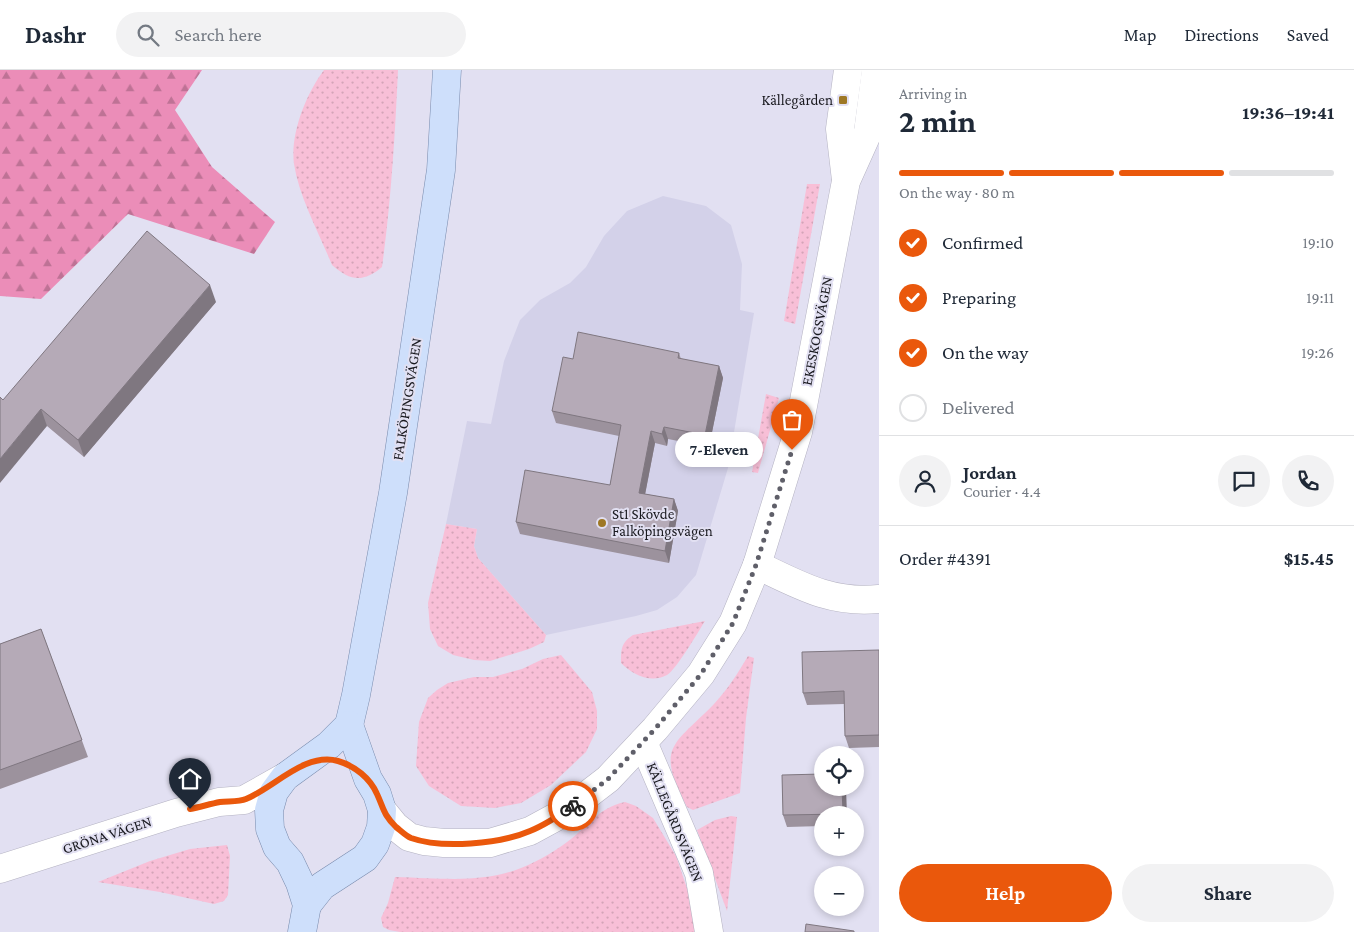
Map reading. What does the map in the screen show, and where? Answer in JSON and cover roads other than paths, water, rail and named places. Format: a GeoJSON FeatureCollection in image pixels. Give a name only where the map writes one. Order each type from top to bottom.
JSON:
{"type":"FeatureCollection","features":[{"type":"Feature","properties":{"kind":"main road","name":"FALKÖPINGSVÄGEN"},"geometry":{"type":"LineString","coordinates":[[349,725],[392,492],[441,170],[447,70]]}},
{"type":"Feature","properties":{"kind":"main road"},"geometry":{"type":"LineString","coordinates":[[302,932],[307,904],[290,862],[277,847],[270,829],[269,810],[274,792],[292,771],[329,745],[349,725],[368,779],[377,794],[382,810],[381,827],[375,844],[357,863],[322,886],[307,904]]}},
{"type":"Feature","properties":{"kind":"main road"},"geometry":{"type":"LineString","coordinates":[[292,771],[318,760],[337,760],[354,768],[368,779]]}},
{"type":"Feature","properties":{"kind":"main road"},"geometry":{"type":"LineString","coordinates":[[290,862],[308,871],[328,874],[357,863]]}},
{"type":"Feature","properties":{"kind":"street","name":"EKESKOGSVÄGEN"},"geometry":{"type":"LineString","coordinates":[[846,181],[840,129],[848,70]]}},
{"type":"Feature","properties":{"kind":"street","name":"EKESKOGSVÄGEN"},"geometry":{"type":"LineString","coordinates":[[409,837],[444,843],[490,843],[530,831],[564,812],[608,779],[643,742],[701,674],[733,623],[756,565],[798,432],[846,181],[868,132],[876,70]]}},
{"type":"Feature","properties":{"kind":"street"},"geometry":{"type":"LineString","coordinates":[[756,565],[818,594],[862,601],[879,599]]}},
{"type":"Feature","properties":{"kind":"street","name":"KÄLLEGÅRDSVÄGEN"},"geometry":{"type":"LineString","coordinates":[[643,742],[699,873],[709,932]]}},
{"type":"Feature","properties":{"kind":"street"},"geometry":{"type":"LineString","coordinates":[[270,829],[255,809],[244,800],[292,771]]}},
{"type":"Feature","properties":{"kind":"street","name":"GRÖNA VÄGEN"},"geometry":{"type":"LineString","coordinates":[[0,869],[176,813],[219,802],[244,800]]}},
{"type":"Feature","properties":{"kind":"street"},"geometry":{"type":"LineString","coordinates":[[382,810],[395,826],[409,837]]}},
{"type":"Feature","properties":{"kind":"street"},"geometry":{"type":"LineString","coordinates":[[357,863],[386,845],[409,837]]}},
{"type":"Feature","properties":{"kind":"place","name":"Källegården"},"geometry":{"type":"Point","coordinates":[843,100]}},
{"type":"Feature","properties":{"kind":"place","name":"7-Eleven"},"geometry":{"type":"Point","coordinates":[792,450]}},
{"type":"Feature","properties":{"kind":"place","name":"St1 Skövde Falköpingsvägen"},"geometry":{"type":"Point","coordinates":[602,523]}}]}
